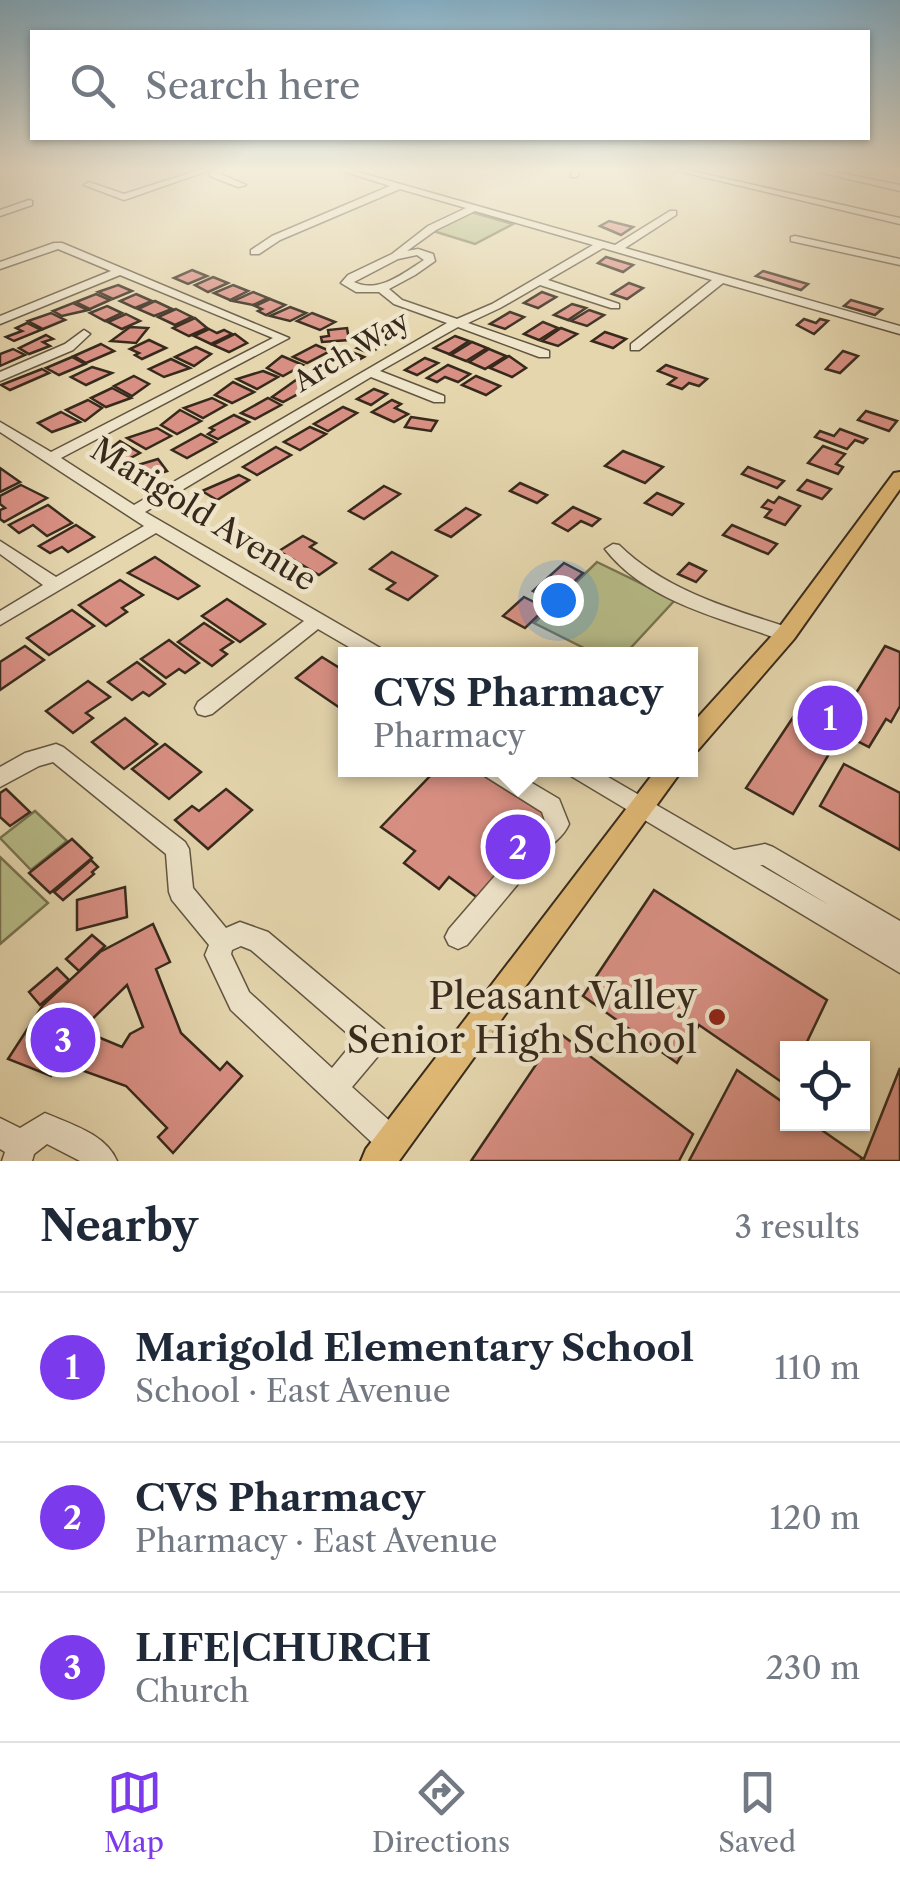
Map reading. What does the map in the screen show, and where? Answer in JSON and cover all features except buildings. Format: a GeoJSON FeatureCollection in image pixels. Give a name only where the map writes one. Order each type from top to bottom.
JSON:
{"type":"FeatureCollection","features":[{"type":"Feature","properties":{"kind":"main road"},"geometry":{"type":"LineString","coordinates":[[698,734],[786,634],[900,477]]}},
{"type":"Feature","properties":{"kind":"main road"},"geometry":{"type":"LineString","coordinates":[[385,1152],[665,777]]}},
{"type":"Feature","properties":{"kind":"street"},"geometry":{"type":"LineString","coordinates":[[255,252],[309,224]]}},
{"type":"Feature","properties":{"kind":"street"},"geometry":{"type":"LineString","coordinates":[[424,233],[420,243],[430,261],[380,288],[353,288],[348,280],[394,256],[424,233],[442,224]]}},
{"type":"Feature","properties":{"kind":"street"},"geometry":{"type":"LineString","coordinates":[[529,224],[900,330]]}},
{"type":"Feature","properties":{"kind":"street"},"geometry":{"type":"LineString","coordinates":[[616,249],[655,224]]}},
{"type":"Feature","properties":{"kind":"street"},"geometry":{"type":"LineString","coordinates":[[795,239],[900,262]]}},
{"type":"Feature","properties":{"kind":"street"},"geometry":{"type":"LineString","coordinates":[[0,266],[58,245],[283,338],[52,457]]}},
{"type":"Feature","properties":{"kind":"street","name":"Arch Way"},"geometry":{"type":"LineString","coordinates":[[134,512],[370,372],[600,245]]}},
{"type":"Feature","properties":{"kind":"street"},"geometry":{"type":"LineString","coordinates":[[394,256],[426,254]]}},
{"type":"Feature","properties":{"kind":"street"},"geometry":{"type":"LineString","coordinates":[[0,320],[120,271]]}},
{"type":"Feature","properties":{"kind":"street"},"geometry":{"type":"LineString","coordinates":[[635,347],[720,278]]}},
{"type":"Feature","properties":{"kind":"street"},"geometry":{"type":"LineString","coordinates":[[538,282],[615,306]]}},
{"type":"Feature","properties":{"kind":"street"},"geometry":{"type":"LineString","coordinates":[[380,288],[391,298],[544,354]]}},
{"type":"Feature","properties":{"kind":"street"},"geometry":{"type":"LineString","coordinates":[[0,376],[70,346],[84,334]]}},
{"type":"Feature","properties":{"kind":"street"},"geometry":{"type":"LineString","coordinates":[[370,372],[438,399]]}},
{"type":"Feature","properties":{"kind":"street","name":"Marigold Avenue"},"geometry":{"type":"LineString","coordinates":[[0,426],[156,526],[362,647]]}},
{"type":"Feature","properties":{"kind":"street"},"geometry":{"type":"LineString","coordinates":[[0,619],[156,526]]}},
{"type":"Feature","properties":{"kind":"street"},"geometry":{"type":"LineString","coordinates":[[0,546],[55,586]]}},
{"type":"Feature","properties":{"kind":"street"},"geometry":{"type":"LineString","coordinates":[[613,549],[638,572],[684,595],[786,634]]}},
{"type":"Feature","properties":{"kind":"street"},"geometry":{"type":"LineString","coordinates":[[205,708],[316,621]]}},
{"type":"Feature","properties":{"kind":"street"},"geometry":{"type":"LineString","coordinates":[[0,778],[34,759],[56,754],[177,849],[181,892],[222,942]]}},
{"type":"Feature","properties":{"kind":"street"},"geometry":{"type":"LineString","coordinates":[[504,777],[552,806],[558,814],[558,824],[537,842]]}},
{"type":"Feature","properties":{"kind":"street"},"geometry":{"type":"LineString","coordinates":[[592,777],[900,961]]}},
{"type":"Feature","properties":{"kind":"street"},"geometry":{"type":"LineString","coordinates":[[734,860],[764,854],[900,935]]}},
{"type":"Feature","properties":{"kind":"street"},"geometry":{"type":"LineString","coordinates":[[458,936],[514,870]]}},
{"type":"Feature","properties":{"kind":"street"},"geometry":{"type":"LineString","coordinates":[[333,1088],[374,1039],[258,940],[240,934],[222,942],[218,955],[240,1001],[333,1088],[385,1152]]}},
{"type":"Feature","properties":{"kind":"street"},"geometry":{"type":"LineString","coordinates":[[21,1142],[86,1147],[102,1161]]}},
{"type":"Feature","properties":{"kind":"green space"},"geometry":{"type":"Polygon","coordinates":[[[447,224],[513,224],[475,244],[433,231],[447,224]]]}},
{"type":"Feature","properties":{"kind":"green space"},"geometry":{"type":"Polygon","coordinates":[[[597,562],[675,600],[631,647],[582,647],[534,623],[597,562]]]}},
{"type":"Feature","properties":{"kind":"green space"},"geometry":{"type":"Polygon","coordinates":[[[35,811],[67,841],[31,870],[0,838],[35,811]]]}},
{"type":"Feature","properties":{"kind":"green space"},"geometry":{"type":"Polygon","coordinates":[[[0,857],[48,903],[0,944],[0,857]]]}},
{"type":"Feature","properties":{"kind":"tunnel"},"geometry":{"type":"LineString","coordinates":[[524,858],[537,842]]}},
{"type":"Feature","properties":{"kind":"tunnel"},"geometry":{"type":"LineString","coordinates":[[514,871],[526,856]]}},
{"type":"Feature","properties":{"kind":"place","name":"Marigold Elementary School"},"geometry":{"type":"Point","coordinates":[830,718]}},
{"type":"Feature","properties":{"kind":"place","name":"CVS Pharmacy"},"geometry":{"type":"Point","coordinates":[518,847]}},
{"type":"Feature","properties":{"kind":"place","name":"Pleasant Valley Senior High School"},"geometry":{"type":"Point","coordinates":[717,1017]}},
{"type":"Feature","properties":{"kind":"place","name":"LIFE|CHURCH"},"geometry":{"type":"Point","coordinates":[63,1040]}}]}
